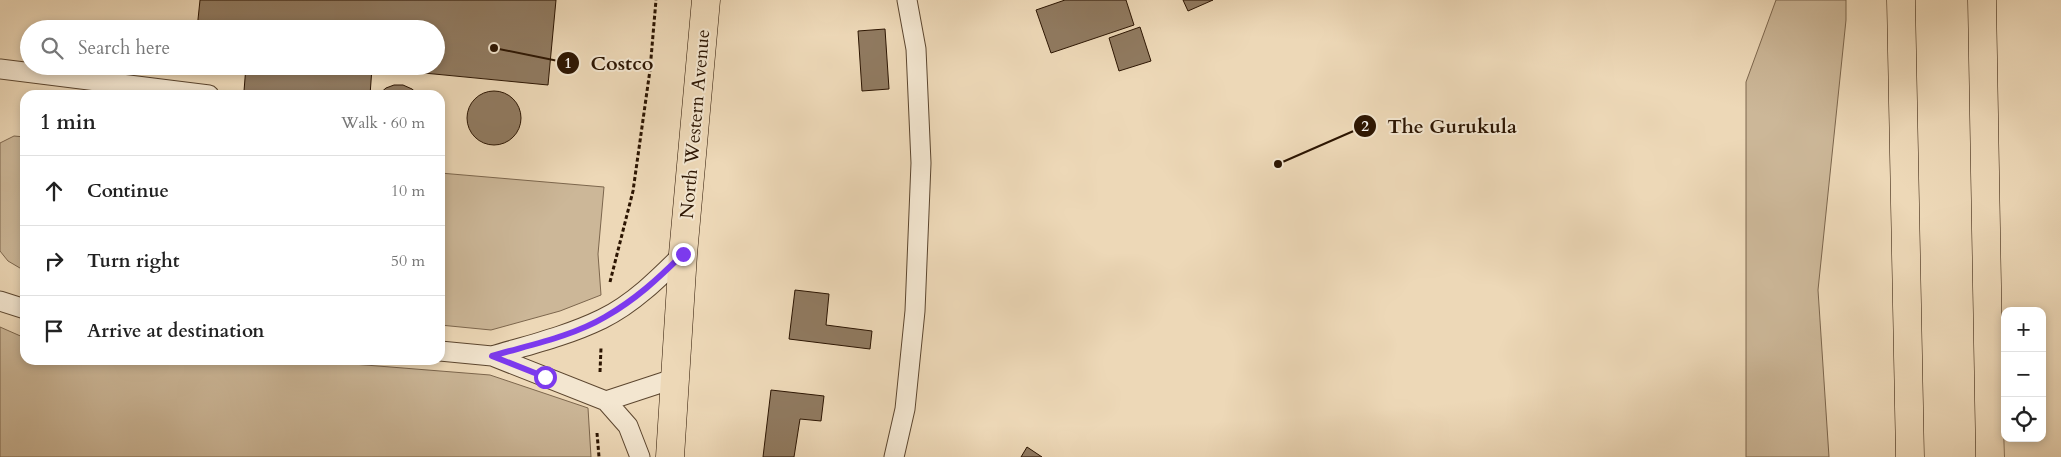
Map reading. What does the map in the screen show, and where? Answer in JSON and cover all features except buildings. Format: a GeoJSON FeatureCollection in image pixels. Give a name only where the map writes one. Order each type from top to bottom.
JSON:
{"type":"FeatureCollection","features":[{"type":"Feature","properties":{"kind":"highway","name":"North Western Avenue"},"geometry":{"type":"LineString","coordinates":[[670,457],[683,254],[706,0]]}},
{"type":"Feature","properties":{"kind":"highway"},"geometry":{"type":"LineString","coordinates":[[1901,0],[1910,457]]}},
{"type":"Feature","properties":{"kind":"highway"},"geometry":{"type":"LineString","coordinates":[[1982,0],[1990,457]]}},
{"type":"Feature","properties":{"kind":"lane"},"geometry":{"type":"LineString","coordinates":[[894,457],[905,409],[915,311],[921,163],[916,49],[907,0]]}},
{"type":"Feature","properties":{"kind":"lane"},"geometry":{"type":"LineString","coordinates":[[0,69],[20,71]]}},
{"type":"Feature","properties":{"kind":"lane"},"geometry":{"type":"LineString","coordinates":[[48,75],[169,90]]}},
{"type":"Feature","properties":{"kind":"lane"},"geometry":{"type":"LineString","coordinates":[[492,356],[571,332],[604,318],[638,296],[683,254]]}},
{"type":"Feature","properties":{"kind":"lane"},"geometry":{"type":"LineString","coordinates":[[0,301],[20,307]]}},
{"type":"Feature","properties":{"kind":"lane"},"geometry":{"type":"LineString","coordinates":[[445,351],[492,356],[606,401],[628,426],[640,457]]}},
{"type":"Feature","properties":{"kind":"lane"},"geometry":{"type":"LineString","coordinates":[[606,401],[676,378]]}},
{"type":"Feature","properties":{"kind":"path"},"geometry":{"type":"LineString","coordinates":[[610,286],[633,192],[650,70],[656,0]]}},
{"type":"Feature","properties":{"kind":"path"},"geometry":{"type":"LineString","coordinates":[[599,375],[602,341]]}},
{"type":"Feature","properties":{"kind":"path"},"geometry":{"type":"LineString","coordinates":[[597,432],[599,457]]}},
{"type":"Feature","properties":{"kind":"shaded area"},"geometry":{"type":"Polygon","coordinates":[[[1776,0],[1846,0],[1846,20],[1818,290],[1829,457],[1746,457],[1746,82],[1776,0]]]}},
{"type":"Feature","properties":{"kind":"shaded area"},"geometry":{"type":"Polygon","coordinates":[[[14,136],[20,137],[20,268],[8,261],[0,251],[0,143],[14,136]]]}},
{"type":"Feature","properties":{"kind":"shaded area"},"geometry":{"type":"Polygon","coordinates":[[[445,173],[604,187],[598,254],[601,295],[560,311],[491,330],[445,325],[445,173]]]}},
{"type":"Feature","properties":{"kind":"shaded area"},"geometry":{"type":"Polygon","coordinates":[[[0,327],[20,336],[20,365],[365,365],[490,375],[588,408],[591,457],[0,457],[0,327]]]}},
{"type":"Feature","properties":{"kind":"place","name":"Costco"},"geometry":{"type":"Point","coordinates":[494,48]}},
{"type":"Feature","properties":{"kind":"place","name":"The Gurukula"},"geometry":{"type":"Point","coordinates":[1278,164]}},
{"type":"Feature","properties":{"kind":"route"},"geometry":{"type":"LineString","coordinates":[[545,377],[492,356],[571,332],[604,318],[638,296],[664,274],[683,254]]}}]}
